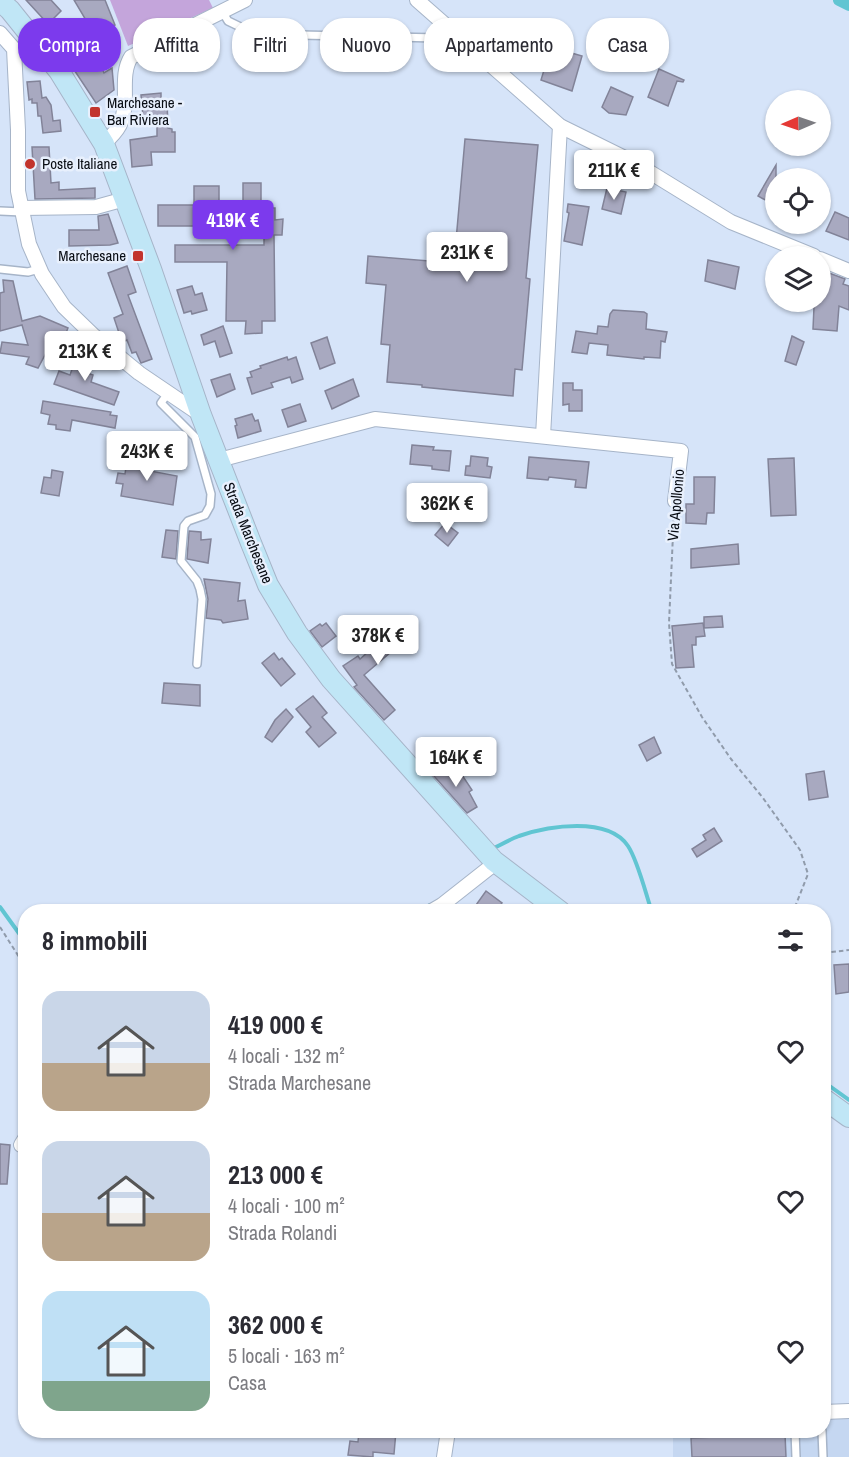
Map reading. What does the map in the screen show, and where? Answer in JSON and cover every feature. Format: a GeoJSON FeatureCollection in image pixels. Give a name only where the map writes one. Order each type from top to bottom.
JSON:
{"type":"FeatureCollection","features":[{"type":"Feature","properties":{"kind":"main road","name":"Strada Marchesane"},"geometry":{"type":"LineString","coordinates":[[0,1],[10,10],[59,71],[104,144],[151,269],[201,415],[268,585],[297,633],[331,679],[494,861],[550,904]]}},
{"type":"Feature","properties":{"kind":"main road"},"geometry":{"type":"LineString","coordinates":[[831,1105],[849,1117]]}},
{"type":"Feature","properties":{"kind":"street"},"geometry":{"type":"LineString","coordinates":[[104,144],[123,120],[126,69],[131,57],[219,5],[245,0]]}},
{"type":"Feature","properties":{"kind":"street"},"geometry":{"type":"LineString","coordinates":[[417,0],[437,18]]}},
{"type":"Feature","properties":{"kind":"street"},"geometry":{"type":"LineString","coordinates":[[0,32],[14,49],[18,191],[29,244],[39,269],[71,314],[130,366],[201,415]]}},
{"type":"Feature","properties":{"kind":"street"},"geometry":{"type":"LineString","coordinates":[[499,72],[560,126],[635,163],[731,222],[790,246]]}},
{"type":"Feature","properties":{"kind":"street"},"geometry":{"type":"LineString","coordinates":[[543,436],[560,126]]}},
{"type":"Feature","properties":{"kind":"street"},"geometry":{"type":"LineString","coordinates":[[21,210],[96,207],[125,199]]}},
{"type":"Feature","properties":{"kind":"street"},"geometry":{"type":"LineString","coordinates":[[831,264],[849,271]]}},
{"type":"Feature","properties":{"kind":"street","name":"Via Apollonio"},"geometry":{"type":"LineString","coordinates":[[219,460],[375,419],[681,450],[675,501]]}},
{"type":"Feature","properties":{"kind":"street"},"geometry":{"type":"LineString","coordinates":[[443,904],[489,868],[494,861]]}},
{"type":"Feature","properties":{"kind":"street"},"geometry":{"type":"LineString","coordinates":[[831,1412],[849,1411]]}},
{"type":"Feature","properties":{"kind":"street"},"geometry":{"type":"LineString","coordinates":[[444,1457],[447,1438]]}},
{"type":"Feature","properties":{"kind":"lane"},"geometry":{"type":"LineString","coordinates":[[219,5],[228,21],[255,34],[424,38]]}},
{"type":"Feature","properties":{"kind":"lane"},"geometry":{"type":"LineString","coordinates":[[0,211],[21,210]]}},
{"type":"Feature","properties":{"kind":"lane"},"geometry":{"type":"LineString","coordinates":[[0,269],[28,272],[39,269]]}},
{"type":"Feature","properties":{"kind":"lane"},"geometry":{"type":"LineString","coordinates":[[168,393],[161,403],[195,437],[210,494],[210,506],[205,515],[188,521],[184,525],[182,561],[197,581],[202,599],[196,664]]}},
{"type":"Feature","properties":{"kind":"lane"},"geometry":{"type":"LineString","coordinates":[[795,1438],[796,1457]]}},
{"type":"Feature","properties":{"kind":"lane"},"geometry":{"type":"LineString","coordinates":[[822,1438],[823,1457]]}},
{"type":"Feature","properties":{"kind":"path","name":"Via Apollonio"},"geometry":{"type":"LineString","coordinates":[[675,501],[669,623],[672,664],[702,717],[800,850],[808,874],[796,904]]}},
{"type":"Feature","properties":{"kind":"path"},"geometry":{"type":"LineString","coordinates":[[0,927],[18,955]]}},
{"type":"Feature","properties":{"kind":"path"},"geometry":{"type":"LineString","coordinates":[[831,952],[849,950]]}},
{"type":"Feature","properties":{"kind":"shaded area"},"geometry":{"type":"Polygon","coordinates":[[[110,0],[209,0],[213,8],[191,18],[133,18],[133,44],[128,46],[121,28],[121,18],[117,18],[110,0]]]}},
{"type":"Feature","properties":{"kind":"shaded area"},"geometry":{"type":"Polygon","coordinates":[[[849,1417],[849,1457],[673,1457],[673,1438],[831,1438],[831,1418],[849,1417]]]}},
{"type":"Feature","properties":{"kind":"building"},"geometry":{"type":"Polygon","coordinates":[[[26,0],[51,0],[61,11],[54,18],[42,18],[26,0]]]}},
{"type":"Feature","properties":{"kind":"building"},"geometry":{"type":"Polygon","coordinates":[[[74,0],[105,0],[112,18],[85,18],[74,0]]]}},
{"type":"Feature","properties":{"kind":"building"},"geometry":{"type":"Polygon","coordinates":[[[574,54],[582,56],[572,91],[541,80],[543,72],[574,72],[574,54]]]}},
{"type":"Feature","properties":{"kind":"building"},"geometry":{"type":"Polygon","coordinates":[[[75,72],[112,72],[114,90],[96,103],[75,72]]]}},
{"type":"Feature","properties":{"kind":"building"},"geometry":{"type":"Polygon","coordinates":[[[658,72],[666,72],[684,80],[683,82],[677,81],[668,106],[648,97],[658,72]]]}},
{"type":"Feature","properties":{"kind":"building"},"geometry":{"type":"Polygon","coordinates":[[[40,81],[42,98],[46,97],[51,105],[53,121],[60,120],[61,131],[43,133],[37,103],[32,103],[32,99],[29,100],[27,82],[40,81]]]}},
{"type":"Feature","properties":{"kind":"building"},"geometry":{"type":"Polygon","coordinates":[[[611,87],[633,97],[626,115],[609,113],[602,107],[611,87]]]}},
{"type":"Feature","properties":{"kind":"building"},"geometry":{"type":"Polygon","coordinates":[[[161,93],[161,101],[167,101],[168,128],[175,132],[175,152],[151,152],[152,165],[132,167],[130,140],[157,136],[157,119],[143,117],[141,95],[161,93]]]}},
{"type":"Feature","properties":{"kind":"building"},"geometry":{"type":"Polygon","coordinates":[[[465,139],[538,145],[526,278],[530,279],[522,370],[515,369],[513,396],[387,382],[390,345],[381,344],[386,285],[366,283],[368,256],[454,263],[465,139]]]}},
{"type":"Feature","properties":{"kind":"building"},"geometry":{"type":"Polygon","coordinates":[[[32,147],[49,147],[51,183],[59,182],[59,190],[95,188],[95,198],[35,199],[32,147]]]}},
{"type":"Feature","properties":{"kind":"building"},"geometry":{"type":"Polygon","coordinates":[[[243,183],[261,183],[261,208],[275,208],[275,220],[283,219],[282,235],[274,235],[275,321],[262,321],[262,333],[245,334],[246,321],[226,321],[227,262],[175,262],[175,245],[264,245],[264,228],[254,228],[254,216],[231,216],[231,223],[227,223],[227,226],[158,226],[158,205],[194,205],[194,186],[219,186],[219,206],[243,206],[243,183]]]}},
{"type":"Feature","properties":{"kind":"building"},"geometry":{"type":"Polygon","coordinates":[[[765,184],[765,200],[758,196],[765,184]]]}},
{"type":"Feature","properties":{"kind":"building"},"geometry":{"type":"Polygon","coordinates":[[[607,188],[626,192],[621,214],[602,209],[607,188]]]}},
{"type":"Feature","properties":{"kind":"building"},"geometry":{"type":"Polygon","coordinates":[[[568,204],[589,207],[582,245],[564,241],[569,213],[567,212],[568,204]]]}},
{"type":"Feature","properties":{"kind":"building"},"geometry":{"type":"Polygon","coordinates":[[[835,212],[849,218],[849,240],[831,233],[831,220],[835,212]]]}},
{"type":"Feature","properties":{"kind":"building"},"geometry":{"type":"Polygon","coordinates":[[[108,214],[118,243],[69,246],[69,230],[99,230],[98,216],[108,214]]]}},
{"type":"Feature","properties":{"kind":"building"},"geometry":{"type":"Polygon","coordinates":[[[708,260],[739,267],[735,289],[705,281],[708,260]]]}},
{"type":"Feature","properties":{"kind":"building"},"geometry":{"type":"Polygon","coordinates":[[[127,266],[136,292],[128,295],[152,359],[141,363],[136,352],[132,353],[127,340],[122,342],[114,318],[123,314],[108,273],[127,266]]]}},
{"type":"Feature","properties":{"kind":"building"},"geometry":{"type":"Polygon","coordinates":[[[831,274],[845,279],[843,284],[849,286],[849,310],[839,306],[837,331],[813,329],[814,312],[831,312],[831,274]]]}},
{"type":"Feature","properties":{"kind":"building"},"geometry":{"type":"Polygon","coordinates":[[[3,280],[13,281],[22,321],[40,316],[68,328],[64,338],[52,354],[55,336],[38,368],[26,364],[29,357],[0,353],[2,342],[28,345],[22,325],[0,331],[0,293],[4,292],[3,280]]]}},
{"type":"Feature","properties":{"kind":"building"},"geometry":{"type":"Polygon","coordinates":[[[192,286],[195,295],[202,293],[207,310],[192,314],[191,311],[184,313],[177,290],[192,286]]]}},
{"type":"Feature","properties":{"kind":"building"},"geometry":{"type":"Polygon","coordinates":[[[613,310],[644,312],[647,314],[646,329],[667,332],[665,342],[661,341],[660,358],[644,357],[644,359],[607,355],[608,345],[589,343],[587,354],[572,352],[576,331],[597,334],[598,326],[608,327],[613,310]]]}},
{"type":"Feature","properties":{"kind":"building"},"geometry":{"type":"Polygon","coordinates":[[[223,326],[232,353],[220,357],[215,341],[204,345],[201,335],[223,326]]]}},
{"type":"Feature","properties":{"kind":"building"},"geometry":{"type":"Polygon","coordinates":[[[792,336],[804,342],[796,365],[785,361],[792,336]]]}},
{"type":"Feature","properties":{"kind":"building"},"geometry":{"type":"Polygon","coordinates":[[[327,337],[335,363],[320,369],[311,343],[327,337]]]}},
{"type":"Feature","properties":{"kind":"building"},"geometry":{"type":"Polygon","coordinates":[[[78,352],[92,358],[87,373],[93,375],[91,382],[119,392],[114,405],[54,384],[59,371],[70,375],[78,352]]]}},
{"type":"Feature","properties":{"kind":"building"},"geometry":{"type":"Polygon","coordinates":[[[287,357],[288,360],[296,357],[303,379],[292,383],[290,377],[271,383],[273,387],[252,394],[247,378],[252,377],[250,372],[261,368],[260,366],[287,357]]]}},
{"type":"Feature","properties":{"kind":"building"},"geometry":{"type":"Polygon","coordinates":[[[230,374],[235,389],[217,397],[211,380],[230,374]]]}},
{"type":"Feature","properties":{"kind":"building"},"geometry":{"type":"Polygon","coordinates":[[[353,379],[359,396],[332,409],[325,391],[353,379]]]}},
{"type":"Feature","properties":{"kind":"building"},"geometry":{"type":"Polygon","coordinates":[[[563,383],[573,383],[573,390],[582,390],[582,411],[569,411],[569,404],[563,405],[563,383]]]}},
{"type":"Feature","properties":{"kind":"building"},"geometry":{"type":"Polygon","coordinates":[[[43,401],[111,412],[110,415],[117,416],[115,428],[72,420],[70,431],[56,429],[56,425],[48,424],[50,415],[41,413],[43,401]]]}},
{"type":"Feature","properties":{"kind":"building"},"geometry":{"type":"Polygon","coordinates":[[[300,404],[306,421],[288,427],[282,410],[300,404]]]}},
{"type":"Feature","properties":{"kind":"building"},"geometry":{"type":"Polygon","coordinates":[[[252,414],[255,421],[258,420],[261,431],[238,438],[235,419],[252,414]]]}},
{"type":"Feature","properties":{"kind":"building"},"geometry":{"type":"Polygon","coordinates":[[[412,445],[451,451],[449,471],[432,469],[432,466],[410,464],[412,445]]]}},
{"type":"Feature","properties":{"kind":"building"},"geometry":{"type":"Polygon","coordinates":[[[143,448],[153,450],[150,471],[177,476],[173,505],[121,496],[123,484],[116,483],[118,473],[125,474],[126,467],[134,469],[137,453],[142,454],[143,448]]]}},
{"type":"Feature","properties":{"kind":"building"},"geometry":{"type":"Polygon","coordinates":[[[471,456],[488,458],[487,466],[492,467],[490,478],[465,475],[466,466],[470,466],[471,456]]]}},
{"type":"Feature","properties":{"kind":"building"},"geometry":{"type":"Polygon","coordinates":[[[529,457],[589,462],[586,488],[575,487],[576,480],[549,477],[548,480],[527,478],[529,457]]]}},
{"type":"Feature","properties":{"kind":"building"},"geometry":{"type":"Polygon","coordinates":[[[794,458],[796,515],[771,516],[768,459],[794,458]]]}},
{"type":"Feature","properties":{"kind":"building"},"geometry":{"type":"Polygon","coordinates":[[[52,470],[63,472],[59,496],[41,493],[44,477],[51,478],[52,470]]]}},
{"type":"Feature","properties":{"kind":"building"},"geometry":{"type":"Polygon","coordinates":[[[694,477],[715,477],[714,513],[707,513],[706,524],[686,523],[686,504],[694,504],[694,477]]]}},
{"type":"Feature","properties":{"kind":"building"},"geometry":{"type":"Polygon","coordinates":[[[445,523],[458,533],[448,546],[435,535],[445,523]]]}},
{"type":"Feature","properties":{"kind":"building"},"geometry":{"type":"Polygon","coordinates":[[[166,530],[178,531],[176,559],[162,557],[166,530]]]}},
{"type":"Feature","properties":{"kind":"building"},"geometry":{"type":"Polygon","coordinates":[[[189,531],[201,532],[201,540],[211,539],[208,563],[187,559],[189,531]]]}},
{"type":"Feature","properties":{"kind":"building"},"geometry":{"type":"Polygon","coordinates":[[[738,544],[739,564],[691,568],[691,549],[738,544]]]}},
{"type":"Feature","properties":{"kind":"building"},"geometry":{"type":"Polygon","coordinates":[[[204,579],[240,583],[238,601],[245,600],[248,619],[223,623],[221,620],[206,618],[208,599],[204,579]]]}},
{"type":"Feature","properties":{"kind":"building"},"geometry":{"type":"Polygon","coordinates":[[[398,616],[414,636],[405,643],[404,641],[364,675],[395,710],[384,720],[354,687],[357,685],[343,666],[358,656],[360,659],[388,634],[383,629],[398,616]]]}},
{"type":"Feature","properties":{"kind":"building"},"geometry":{"type":"Polygon","coordinates":[[[722,616],[723,627],[704,628],[704,617],[722,616]]]}},
{"type":"Feature","properties":{"kind":"building"},"geometry":{"type":"Polygon","coordinates":[[[326,623],[336,636],[322,647],[310,631],[326,623]]]}},
{"type":"Feature","properties":{"kind":"building"},"geometry":{"type":"Polygon","coordinates":[[[703,623],[705,636],[696,637],[696,645],[692,645],[694,667],[676,668],[672,626],[703,623]]]}},
{"type":"Feature","properties":{"kind":"building"},"geometry":{"type":"Polygon","coordinates":[[[274,653],[279,660],[282,658],[295,674],[281,686],[262,663],[274,653]]]}},
{"type":"Feature","properties":{"kind":"building"},"geometry":{"type":"Polygon","coordinates":[[[164,683],[200,685],[200,706],[162,703],[164,683]]]}},
{"type":"Feature","properties":{"kind":"building"},"geometry":{"type":"Polygon","coordinates":[[[313,696],[327,713],[322,717],[336,733],[319,747],[306,732],[311,727],[296,709],[313,696]]]}},
{"type":"Feature","properties":{"kind":"building"},"geometry":{"type":"Polygon","coordinates":[[[286,709],[293,717],[272,742],[265,737],[275,720],[286,709]]]}},
{"type":"Feature","properties":{"kind":"building"},"geometry":{"type":"Polygon","coordinates":[[[654,737],[661,753],[647,761],[639,745],[654,737]]]}},
{"type":"Feature","properties":{"kind":"building"},"geometry":{"type":"Polygon","coordinates":[[[427,765],[433,771],[441,765],[452,779],[460,772],[472,790],[469,792],[477,807],[467,813],[425,766],[427,765]]]}},
{"type":"Feature","properties":{"kind":"building"},"geometry":{"type":"Polygon","coordinates":[[[824,771],[828,797],[809,800],[806,774],[824,771]]]}},
{"type":"Feature","properties":{"kind":"building"},"geometry":{"type":"Polygon","coordinates":[[[714,828],[722,841],[697,857],[692,849],[706,840],[703,835],[714,828]]]}},
{"type":"Feature","properties":{"kind":"building"},"geometry":{"type":"Polygon","coordinates":[[[486,891],[502,903],[501,904],[477,904],[486,891]]]}},
{"type":"Feature","properties":{"kind":"building"},"geometry":{"type":"Polygon","coordinates":[[[849,964],[849,992],[836,994],[834,965],[849,964]]]}},
{"type":"Feature","properties":{"kind":"building"},"geometry":{"type":"Polygon","coordinates":[[[0,1144],[10,1145],[7,1184],[0,1184],[0,1144]]]}},
{"type":"Feature","properties":{"kind":"building"},"geometry":{"type":"Polygon","coordinates":[[[358,1438],[395,1438],[394,1454],[373,1452],[373,1457],[348,1455],[350,1441],[358,1442],[358,1438]]]}},
{"type":"Feature","properties":{"kind":"building"},"geometry":{"type":"Polygon","coordinates":[[[691,1438],[785,1438],[786,1457],[692,1457],[691,1438]]]}},
{"type":"Feature","properties":{"kind":"waterway"},"geometry":{"type":"LineString","coordinates":[[839,0],[849,5]]}},
{"type":"Feature","properties":{"kind":"waterway"},"geometry":{"type":"LineString","coordinates":[[494,848],[519,836],[545,829],[577,826],[607,830],[619,837],[632,852],[649,904]]}},
{"type":"Feature","properties":{"kind":"waterway"},"geometry":{"type":"LineString","coordinates":[[0,907],[18,932]]}},
{"type":"Feature","properties":{"kind":"waterway"},"geometry":{"type":"LineString","coordinates":[[831,1087],[849,1100]]}},
{"type":"Feature","properties":{"kind":"place","name":"Marchesane - Bar Riviera"},"geometry":{"type":"Point","coordinates":[95,112]}},
{"type":"Feature","properties":{"kind":"place","name":"Poste Italiane"},"geometry":{"type":"Point","coordinates":[30,164]}},
{"type":"Feature","properties":{"kind":"place","name":"Marchesane"},"geometry":{"type":"Point","coordinates":[138,256]}}]}
